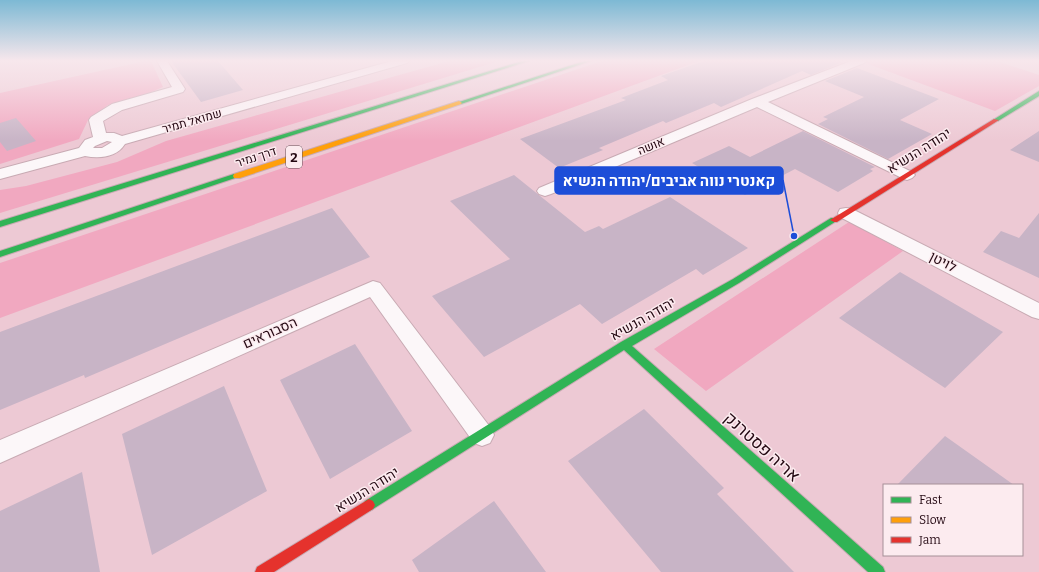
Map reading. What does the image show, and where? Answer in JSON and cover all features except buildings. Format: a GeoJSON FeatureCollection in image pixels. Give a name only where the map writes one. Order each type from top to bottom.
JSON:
{"type":"FeatureCollection","features":[{"type":"Feature","properties":{"kind":"main road","name":"דרך נמיר"},"geometry":{"type":"LineString","coordinates":[[0,224],[440,88]]}},
{"type":"Feature","properties":{"kind":"main road","name":"דרך נמיר"},"geometry":{"type":"LineString","coordinates":[[0,254],[507,88]]}},
{"type":"Feature","properties":{"kind":"main road","name":"יהודה הנשיא"},"geometry":{"type":"LineString","coordinates":[[266,571],[625,345],[736,282],[1039,93]]}},
{"type":"Feature","properties":{"kind":"main road","name":"אריה פסטרנק"},"geometry":{"type":"LineString","coordinates":[[625,345],[878,572]]}},
{"type":"Feature","properties":{"kind":"street"},"geometry":{"type":"LineString","coordinates":[[100,138],[96,120],[102,116],[117,107],[179,89],[178,88]]}},
{"type":"Feature","properties":{"kind":"street","name":"שמואל תמיר"},"geometry":{"type":"LineString","coordinates":[[120,141],[309,88]]}},
{"type":"Feature","properties":{"kind":"street","name":"אושה"},"geometry":{"type":"LineString","coordinates":[[546,190],[793,88]]}},
{"type":"Feature","properties":{"kind":"street"},"geometry":{"type":"LineString","coordinates":[[757,102],[908,175]]}},
{"type":"Feature","properties":{"kind":"street"},"geometry":{"type":"LineString","coordinates":[[0,174],[86,151],[94,153],[106,152],[116,147],[120,139],[114,137],[100,138],[90,143],[86,148],[86,151]]}},
{"type":"Feature","properties":{"kind":"street","name":"לויטן"},"geometry":{"type":"LineString","coordinates":[[846,213],[1039,312]]}},
{"type":"Feature","properties":{"kind":"street","name":"הסבוראים"},"geometry":{"type":"LineString","coordinates":[[0,452],[373,288],[482,435]]}},
{"type":"Feature","properties":{"kind":"shaded area"},"geometry":{"type":"Polygon","coordinates":[[[24,88],[161,88],[140,97],[108,105],[88,120],[79,139],[0,164],[0,93],[24,88]]]}},
{"type":"Feature","properties":{"kind":"shaded area"},"geometry":{"type":"Polygon","coordinates":[[[355,88],[411,88],[0,213],[0,190],[26,186],[117,162],[166,141],[355,88]]]}},
{"type":"Feature","properties":{"kind":"shaded area"},"geometry":{"type":"Polygon","coordinates":[[[522,88],[626,88],[0,318],[0,263],[522,88]]]}},
{"type":"Feature","properties":{"kind":"shaded area"},"geometry":{"type":"Polygon","coordinates":[[[932,88],[1036,88],[995,111],[932,88]]]}},
{"type":"Feature","properties":{"kind":"shaded area"},"geometry":{"type":"Polygon","coordinates":[[[849,222],[903,251],[706,391],[654,349],[849,222]]]}},
{"type":"Feature","properties":{"kind":"traffic: fast"},"geometry":{"type":"LineString","coordinates":[[0,224],[440,88]]}},
{"type":"Feature","properties":{"kind":"traffic: fast"},"geometry":{"type":"LineString","coordinates":[[459,103],[506,88]]}},
{"type":"Feature","properties":{"kind":"traffic: fast"},"geometry":{"type":"LineString","coordinates":[[996,120],[1039,93]]}},
{"type":"Feature","properties":{"kind":"traffic: fast"},"geometry":{"type":"LineString","coordinates":[[0,254],[237,176]]}},
{"type":"Feature","properties":{"kind":"traffic: fast"},"geometry":{"type":"LineString","coordinates":[[369,505],[625,345],[736,281],[834,220]]}},
{"type":"Feature","properties":{"kind":"traffic: fast"},"geometry":{"type":"LineString","coordinates":[[625,345],[878,572]]}},
{"type":"Feature","properties":{"kind":"traffic: slow"},"geometry":{"type":"LineString","coordinates":[[237,176],[459,103]]}},
{"type":"Feature","properties":{"kind":"traffic: jam"},"geometry":{"type":"LineString","coordinates":[[834,220],[996,120]]}},
{"type":"Feature","properties":{"kind":"traffic: jam"},"geometry":{"type":"LineString","coordinates":[[262,572],[369,505]]}},
{"type":"Feature","properties":{"kind":"place","name":"קאנטרי נווה אביבים/יהודה הנשיא"},"geometry":{"type":"Point","coordinates":[794,236]}}]}
